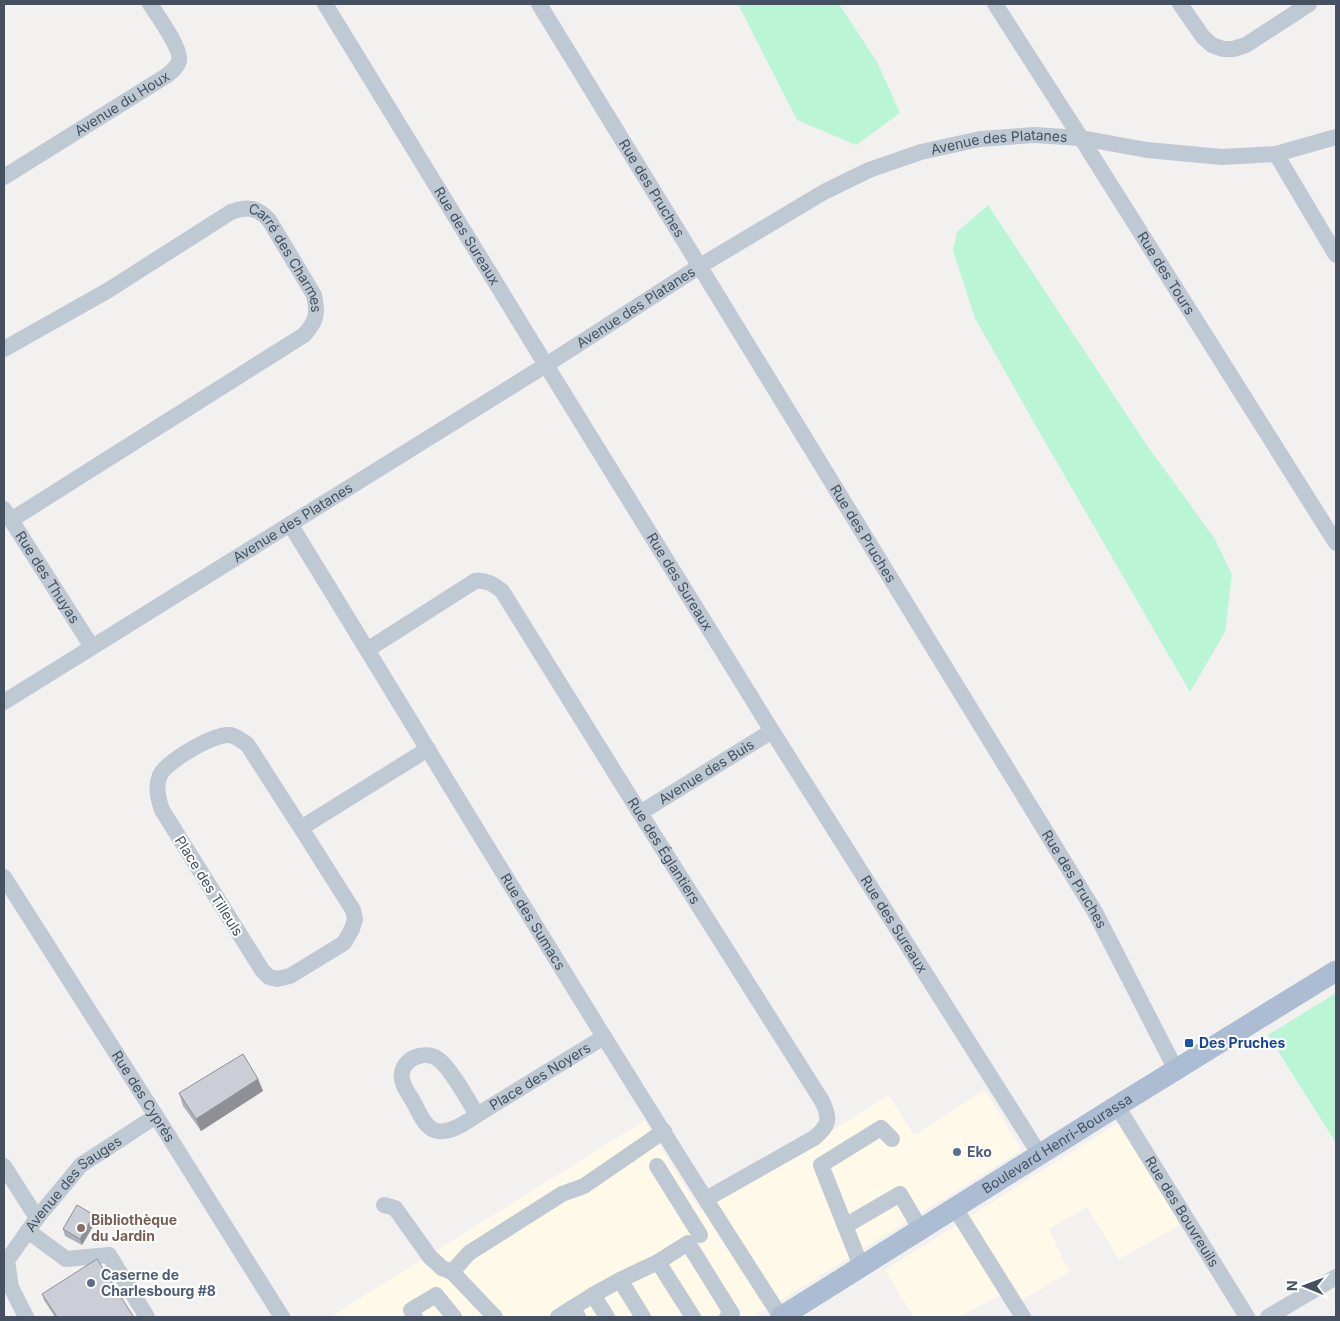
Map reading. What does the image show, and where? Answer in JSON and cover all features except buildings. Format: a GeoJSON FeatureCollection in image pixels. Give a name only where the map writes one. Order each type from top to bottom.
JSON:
{"type":"FeatureCollection","features":[{"type":"Feature","properties":{"kind":"main road","name":"Boulevard Henri-Bourassa"},"geometry":{"type":"LineString","coordinates":[[781,1317],[1117,1106],[1336,972]]}},
{"type":"Feature","properties":{"kind":"street","name":"Avenue du Houx"},"geometry":{"type":"LineString","coordinates":[[4,176],[175,70],[179,61],[178,51],[150,4]]}},
{"type":"Feature","properties":{"kind":"street","name":"Rue des Sureaux"},"geometry":{"type":"LineString","coordinates":[[324,4],[772,731],[1040,1155]]}},
{"type":"Feature","properties":{"kind":"street","name":"Rue des Pruches"},"geometry":{"type":"LineString","coordinates":[[539,4],[1095,912],[1176,1070]]}},
{"type":"Feature","properties":{"kind":"street","name":"Rue des Tours"},"geometry":{"type":"LineString","coordinates":[[995,4],[1336,543]]}},
{"type":"Feature","properties":{"kind":"street"},"geometry":{"type":"LineString","coordinates":[[1180,4],[1203,38],[1212,45],[1223,49],[1233,49],[1246,45],[1309,4]]}},
{"type":"Feature","properties":{"kind":"street","name":"Avenue des Platanes"},"geometry":{"type":"LineString","coordinates":[[4,702],[546,365],[700,266],[824,192],[868,170],[921,152],[980,139],[1034,135],[1081,138],[1147,150],[1222,157],[1276,154],[1336,137]]}},
{"type":"Feature","properties":{"kind":"street"},"geometry":{"type":"LineString","coordinates":[[1276,154],[1336,255]]}},
{"type":"Feature","properties":{"kind":"street","name":"Carré des Charmes"},"geometry":{"type":"LineString","coordinates":[[4,349],[107,291],[231,212],[241,209],[253,209],[262,212],[270,220],[314,294],[316,306],[316,317],[312,327],[304,335],[7,514]]}},
{"type":"Feature","properties":{"kind":"street","name":"Rue des Thuyas"},"geometry":{"type":"LineString","coordinates":[[7,514],[92,647]]}},
{"type":"Feature","properties":{"kind":"street","name":"Rue des Sumacs"},"geometry":{"type":"LineString","coordinates":[[290,524],[604,1037],[781,1317]]}},
{"type":"Feature","properties":{"kind":"street","name":"Rue des Églantiers"},"geometry":{"type":"LineString","coordinates":[[367,650],[468,585],[484,581],[493,584],[502,591],[822,1101],[827,1110],[828,1121],[823,1131],[814,1138],[706,1199]]}},
{"type":"Feature","properties":{"kind":"street","name":"Avenue des Buis"},"geometry":{"type":"LineString","coordinates":[[640,813],[772,731]]}},
{"type":"Feature","properties":{"kind":"street","name":"Place des Tilleuls"},"geometry":{"type":"LineString","coordinates":[[229,735],[247,744],[300,828],[353,910],[354,919],[352,929],[344,943],[290,976],[277,979],[269,976],[262,970],[162,810],[157,785],[161,774],[168,765],[207,740],[229,735]]}},
{"type":"Feature","properties":{"kind":"street"},"geometry":{"type":"LineString","coordinates":[[300,828],[428,749]]}},
{"type":"Feature","properties":{"kind":"street","name":"Rue des Cyprès"},"geometry":{"type":"LineString","coordinates":[[4,877],[282,1317]]}},
{"type":"Feature","properties":{"kind":"street","name":"Place des Noyers"},"geometry":{"type":"LineString","coordinates":[[477,1115],[445,1064],[436,1057],[426,1055],[415,1057],[405,1064],[401,1074],[404,1085],[426,1123],[432,1130],[442,1131],[459,1127],[604,1037]]}},
{"type":"Feature","properties":{"kind":"street","name":"Rue des Bouvreuils"},"geometry":{"type":"LineString","coordinates":[[1117,1106],[1247,1317]]}},
{"type":"Feature","properties":{"kind":"street","name":"Avenue des Sauges"},"geometry":{"type":"LineString","coordinates":[[5,1263],[33,1224],[81,1165],[156,1116]]}},
{"type":"Feature","properties":{"kind":"street"},"geometry":{"type":"LineString","coordinates":[[861,1266],[821,1165],[881,1128],[892,1139]]}},
{"type":"Feature","properties":{"kind":"street"},"geometry":{"type":"LineString","coordinates":[[452,1272],[469,1253],[562,1194],[584,1186],[664,1132]]}},
{"type":"Feature","properties":{"kind":"street"},"geometry":{"type":"LineString","coordinates":[[4,1166],[33,1224],[66,1259],[108,1255],[147,1317]]}},
{"type":"Feature","properties":{"kind":"street"},"geometry":{"type":"LineString","coordinates":[[657,1166],[732,1314],[727,1317]]}},
{"type":"Feature","properties":{"kind":"street"},"geometry":{"type":"LineString","coordinates":[[845,1226],[900,1194],[921,1230]]}},
{"type":"Feature","properties":{"kind":"street"},"geometry":{"type":"LineString","coordinates":[[384,1205],[395,1208],[430,1257],[442,1268],[452,1272],[495,1317]]}},
{"type":"Feature","properties":{"kind":"street"},"geometry":{"type":"LineString","coordinates":[[955,1208],[1023,1317]]}},
{"type":"Feature","properties":{"kind":"street"},"geometry":{"type":"LineString","coordinates":[[558,1317],[575,1313],[593,1295],[658,1262],[720,1222]]}},
{"type":"Feature","properties":{"kind":"street"},"geometry":{"type":"LineString","coordinates":[[658,1262],[693,1317]]}},
{"type":"Feature","properties":{"kind":"street"},"geometry":{"type":"LineString","coordinates":[[5,1263],[11,1286],[26,1317]]}},
{"type":"Feature","properties":{"kind":"street"},"geometry":{"type":"LineString","coordinates":[[1268,1317],[1336,1277]]}},
{"type":"Feature","properties":{"kind":"street"},"geometry":{"type":"LineString","coordinates":[[620,1280],[643,1317]]}},
{"type":"Feature","properties":{"kind":"street"},"geometry":{"type":"LineString","coordinates":[[415,1317],[411,1310],[436,1295],[454,1317]]}},
{"type":"Feature","properties":{"kind":"street"},"geometry":{"type":"LineString","coordinates":[[593,1295],[607,1317]]}},
{"type":"Feature","properties":{"kind":"shaded area"},"geometry":{"type":"Polygon","coordinates":[[[985,1090],[1022,1150],[754,1317],[330,1317],[644,1121],[701,1212],[889,1095],[914,1135],[985,1090]]]}},
{"type":"Feature","properties":{"kind":"shaded area"},"geometry":{"type":"Polygon","coordinates":[[[1119,1122],[1182,1224],[1119,1259],[1087,1207],[1049,1229],[1069,1272],[1020,1301],[1011,1289],[959,1317],[913,1317],[885,1270],[1119,1122]]]}},
{"type":"Feature","properties":{"kind":"green space"},"geometry":{"type":"Polygon","coordinates":[[[738,4],[839,4],[877,62],[900,113],[856,145],[797,120],[738,4]]]}},
{"type":"Feature","properties":{"kind":"green space"},"geometry":{"type":"Polygon","coordinates":[[[988,205],[1146,444],[1215,539],[1232,575],[1225,632],[1190,692],[975,318],[953,251],[957,232],[988,205]]]}},
{"type":"Feature","properties":{"kind":"green space"},"geometry":{"type":"Polygon","coordinates":[[[1336,993],[1336,1143],[1268,1035],[1336,993]]]}},
{"type":"Feature","properties":{"kind":"place","name":"Des Pruches"},"geometry":{"type":"Point","coordinates":[1189,1043]}},
{"type":"Feature","properties":{"kind":"place","name":"Eko"},"geometry":{"type":"Point","coordinates":[957,1152]}},
{"type":"Feature","properties":{"kind":"place","name":"Bibliothèque du Jardin"},"geometry":{"type":"Point","coordinates":[81,1228]}},
{"type":"Feature","properties":{"kind":"place","name":"Caserne de Charlesbourg #8"},"geometry":{"type":"Point","coordinates":[91,1283]}}]}
